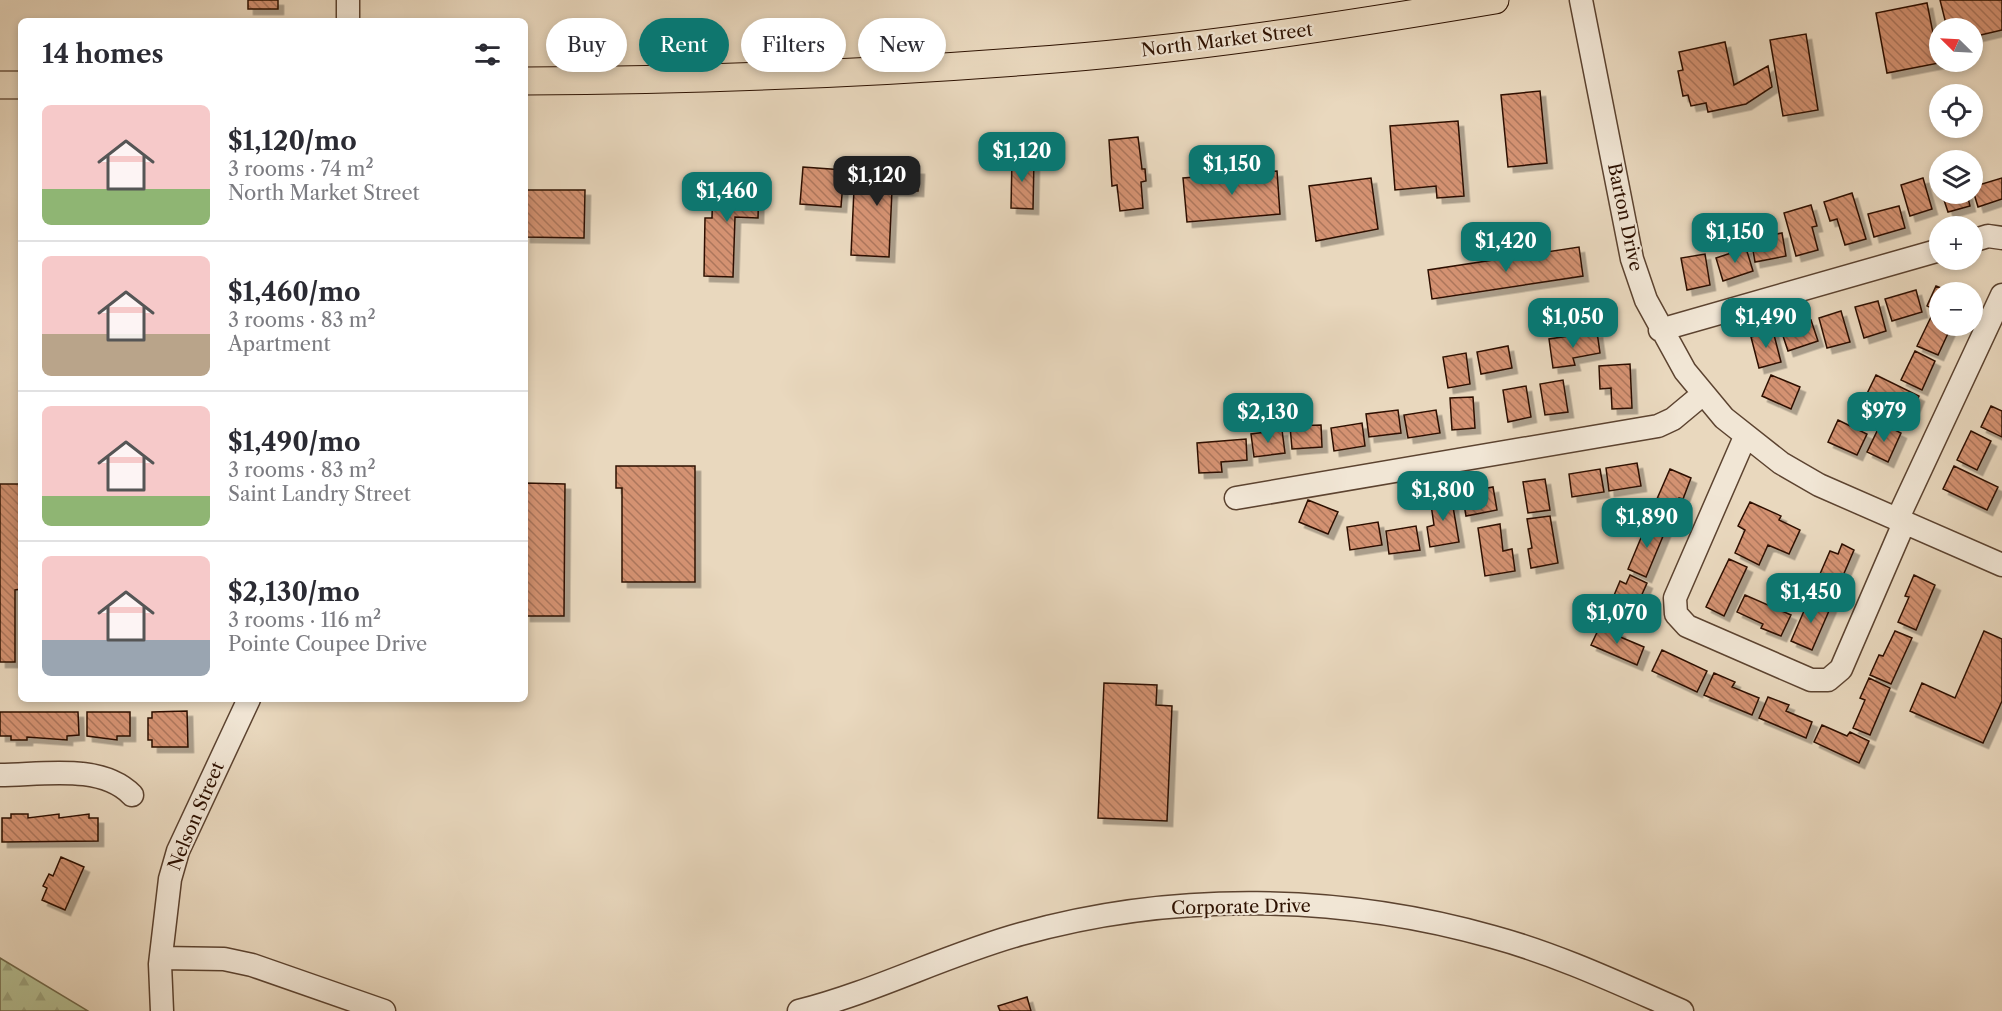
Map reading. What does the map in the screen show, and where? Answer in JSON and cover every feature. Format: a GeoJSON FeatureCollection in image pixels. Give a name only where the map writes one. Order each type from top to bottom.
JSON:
{"type":"FeatureCollection","features":[{"type":"Feature","properties":{"kind":"main road","name":"North Market Street"},"geometry":{"type":"LineString","coordinates":[[528,81],[756,78],[1031,61],[1284,33],[1495,0]]}},
{"type":"Feature","properties":{"kind":"main road"},"geometry":{"type":"LineString","coordinates":[[0,85],[18,85]]}},
{"type":"Feature","properties":{"kind":"street"},"geometry":{"type":"LineString","coordinates":[[348,0],[348,18]]}},
{"type":"Feature","properties":{"kind":"street","name":"Barton Drive"},"geometry":{"type":"LineString","coordinates":[[1581,0],[1632,259],[1646,300],[1660,330],[1703,394],[1745,437],[1781,463],[1819,485],[2002,565]]}},
{"type":"Feature","properties":{"kind":"street"},"geometry":{"type":"LineString","coordinates":[[1983,238],[2002,238]]}},
{"type":"Feature","properties":{"kind":"street"},"geometry":{"type":"LineString","coordinates":[[1660,330],[1929,253]]}},
{"type":"Feature","properties":{"kind":"street"},"geometry":{"type":"LineString","coordinates":[[1745,437],[1675,598],[1676,614],[1687,626],[1811,680],[1828,680],[1841,669],[1901,521],[2002,295]]}},
{"type":"Feature","properties":{"kind":"street"},"geometry":{"type":"LineString","coordinates":[[1236,498],[1658,426],[1673,419],[1703,394]]}},
{"type":"Feature","properties":{"kind":"street","name":"Nelson Street"},"geometry":{"type":"LineString","coordinates":[[162,1011],[161,958],[165,903],[178,850],[248,702]]}},
{"type":"Feature","properties":{"kind":"street"},"geometry":{"type":"LineString","coordinates":[[0,775],[94,776],[116,782],[132,795]]}},
{"type":"Feature","properties":{"kind":"street","name":"Corporate Drive"},"geometry":{"type":"LineString","coordinates":[[799,1011],[980,947],[1061,924],[1122,913],[1230,904],[1346,909],[1455,927],[1570,963],[1682,1011]]}},
{"type":"Feature","properties":{"kind":"street"},"geometry":{"type":"LineString","coordinates":[[161,958],[224,959],[252,965],[384,1011]]}},
{"type":"Feature","properties":{"kind":"green space"},"geometry":{"type":"Polygon","coordinates":[[[0,958],[88,1011],[0,1011],[0,958]]]}},
{"type":"Feature","properties":{"kind":"building"},"geometry":{"type":"Polygon","coordinates":[[[248,0],[278,0],[278,9],[248,9],[248,0]]]}},
{"type":"Feature","properties":{"kind":"building"},"geometry":{"type":"Polygon","coordinates":[[[1940,0],[2002,0],[2002,30],[1983,34],[1983,18],[1944,18],[1940,0]]]}},
{"type":"Feature","properties":{"kind":"building"},"geometry":{"type":"Polygon","coordinates":[[[1927,3],[1930,18],[1929,65],[1887,73],[1876,13],[1927,3]]]}},
{"type":"Feature","properties":{"kind":"building"},"geometry":{"type":"Polygon","coordinates":[[[1806,34],[1818,110],[1783,116],[1770,40],[1806,34]]]}},
{"type":"Feature","properties":{"kind":"building"},"geometry":{"type":"Polygon","coordinates":[[[1725,42],[1734,85],[1768,66],[1772,87],[1746,104],[1708,112],[1706,103],[1691,106],[1688,95],[1683,96],[1678,71],[1683,70],[1679,52],[1725,42]]]}},
{"type":"Feature","properties":{"kind":"building"},"geometry":{"type":"Polygon","coordinates":[[[1540,91],[1547,163],[1508,167],[1501,95],[1540,91]]]}},
{"type":"Feature","properties":{"kind":"building"},"geometry":{"type":"Polygon","coordinates":[[[1458,121],[1464,196],[1437,198],[1436,186],[1395,190],[1390,126],[1458,121]]]}},
{"type":"Feature","properties":{"kind":"building"},"geometry":{"type":"Polygon","coordinates":[[[1138,137],[1146,181],[1141,182],[1143,208],[1120,211],[1117,185],[1112,186],[1109,140],[1138,137]]]}},
{"type":"Feature","properties":{"kind":"building"},"geometry":{"type":"Polygon","coordinates":[[[1012,158],[1034,159],[1033,209],[1011,208],[1012,158]]]}},
{"type":"Feature","properties":{"kind":"building"},"geometry":{"type":"Polygon","coordinates":[[[803,167],[844,170],[841,207],[800,204],[803,167]]]}},
{"type":"Feature","properties":{"kind":"building"},"geometry":{"type":"Polygon","coordinates":[[[855,167],[919,169],[918,191],[892,190],[889,257],[851,255],[855,167]]]}},
{"type":"Feature","properties":{"kind":"building"},"geometry":{"type":"Polygon","coordinates":[[[1277,171],[1280,214],[1187,222],[1183,178],[1277,171]]]}},
{"type":"Feature","properties":{"kind":"building"},"geometry":{"type":"Polygon","coordinates":[[[1371,178],[1378,229],[1316,241],[1309,186],[1371,178]]]}},
{"type":"Feature","properties":{"kind":"building"},"geometry":{"type":"Polygon","coordinates":[[[1923,178],[1932,209],[1910,216],[1901,185],[1923,178]]]}},
{"type":"Feature","properties":{"kind":"building"},"geometry":{"type":"Polygon","coordinates":[[[2002,178],[2002,199],[1978,207],[1977,204],[1983,204],[1983,184],[2002,178]]]}},
{"type":"Feature","properties":{"kind":"building"},"geometry":{"type":"Polygon","coordinates":[[[713,179],[759,181],[758,218],[735,217],[733,277],[704,276],[705,218],[712,218],[713,179]]]}},
{"type":"Feature","properties":{"kind":"building"},"geometry":{"type":"Polygon","coordinates":[[[528,190],[585,190],[584,238],[528,237],[528,190]]]}},
{"type":"Feature","properties":{"kind":"building"},"geometry":{"type":"Polygon","coordinates":[[[1852,193],[1866,239],[1845,245],[1837,219],[1830,221],[1824,202],[1852,193]]]}},
{"type":"Feature","properties":{"kind":"building"},"geometry":{"type":"Polygon","coordinates":[[[1945,204],[1970,204],[1970,206],[1948,212],[1945,204]]]}},
{"type":"Feature","properties":{"kind":"building"},"geometry":{"type":"Polygon","coordinates":[[[1811,205],[1817,226],[1812,227],[1818,250],[1796,256],[1784,213],[1811,205]]]}},
{"type":"Feature","properties":{"kind":"building"},"geometry":{"type":"Polygon","coordinates":[[[1899,206],[1905,228],[1874,237],[1868,214],[1899,206]]]}},
{"type":"Feature","properties":{"kind":"building"},"geometry":{"type":"Polygon","coordinates":[[[1782,233],[1786,256],[1755,262],[1751,239],[1782,233]]]}},
{"type":"Feature","properties":{"kind":"building"},"geometry":{"type":"Polygon","coordinates":[[[1579,247],[1583,276],[1432,299],[1428,270],[1579,247]]]}},
{"type":"Feature","properties":{"kind":"building"},"geometry":{"type":"Polygon","coordinates":[[[1746,248],[1753,271],[1723,281],[1716,258],[1746,248]]]}},
{"type":"Feature","properties":{"kind":"building"},"geometry":{"type":"Polygon","coordinates":[[[1705,254],[1710,285],[1687,290],[1681,258],[1705,254]]]}},
{"type":"Feature","properties":{"kind":"building"},"geometry":{"type":"Polygon","coordinates":[[[1916,290],[1922,312],[1892,321],[1885,299],[1916,290]]]}},
{"type":"Feature","properties":{"kind":"building"},"geometry":{"type":"Polygon","coordinates":[[[1878,301],[1886,331],[1864,338],[1855,307],[1878,301]]]}},
{"type":"Feature","properties":{"kind":"building"},"geometry":{"type":"Polygon","coordinates":[[[1841,311],[1850,342],[1827,348],[1819,318],[1841,311]]]}},
{"type":"Feature","properties":{"kind":"building"},"geometry":{"type":"Polygon","coordinates":[[[1811,320],[1818,341],[1788,351],[1781,330],[1811,320]]]}},
{"type":"Feature","properties":{"kind":"building"},"geometry":{"type":"Polygon","coordinates":[[[1929,321],[1929,336],[1947,336],[1938,355],[1917,346],[1929,321]]]}},
{"type":"Feature","properties":{"kind":"building"},"geometry":{"type":"Polygon","coordinates":[[[1773,331],[1781,362],[1759,368],[1751,337],[1773,331]]]}},
{"type":"Feature","properties":{"kind":"building"},"geometry":{"type":"Polygon","coordinates":[[[1597,332],[1600,353],[1573,358],[1575,365],[1553,368],[1549,339],[1597,332]]]}},
{"type":"Feature","properties":{"kind":"building"},"geometry":{"type":"Polygon","coordinates":[[[1508,346],[1512,368],[1481,374],[1477,352],[1508,346]]]}},
{"type":"Feature","properties":{"kind":"building"},"geometry":{"type":"Polygon","coordinates":[[[1915,351],[1935,361],[1922,390],[1901,380],[1915,351]]]}},
{"type":"Feature","properties":{"kind":"building"},"geometry":{"type":"Polygon","coordinates":[[[1466,353],[1470,384],[1448,388],[1443,357],[1466,353]]]}},
{"type":"Feature","properties":{"kind":"building"},"geometry":{"type":"Polygon","coordinates":[[[1630,364],[1632,408],[1612,409],[1611,388],[1600,389],[1599,366],[1630,364]]]}},
{"type":"Feature","properties":{"kind":"building"},"geometry":{"type":"Polygon","coordinates":[[[1771,375],[1800,387],[1791,409],[1762,396],[1771,375]]]}},
{"type":"Feature","properties":{"kind":"building"},"geometry":{"type":"Polygon","coordinates":[[[1876,375],[1919,396],[1910,416],[1885,404],[1882,411],[1863,402],[1876,375]]]}},
{"type":"Feature","properties":{"kind":"building"},"geometry":{"type":"Polygon","coordinates":[[[1563,380],[1568,412],[1545,415],[1540,384],[1563,380]]]}},
{"type":"Feature","properties":{"kind":"building"},"geometry":{"type":"Polygon","coordinates":[[[1526,386],[1531,417],[1508,422],[1503,390],[1526,386]]]}},
{"type":"Feature","properties":{"kind":"building"},"geometry":{"type":"Polygon","coordinates":[[[1473,397],[1475,428],[1452,430],[1450,398],[1473,397]]]}},
{"type":"Feature","properties":{"kind":"building"},"geometry":{"type":"Polygon","coordinates":[[[1991,406],[2002,411],[2002,437],[1981,427],[1991,406]]]}},
{"type":"Feature","properties":{"kind":"building"},"geometry":{"type":"Polygon","coordinates":[[[1398,410],[1401,433],[1369,437],[1366,414],[1398,410]]]}},
{"type":"Feature","properties":{"kind":"building"},"geometry":{"type":"Polygon","coordinates":[[[1436,410],[1440,433],[1408,438],[1404,415],[1436,410]]]}},
{"type":"Feature","properties":{"kind":"building"},"geometry":{"type":"Polygon","coordinates":[[[1838,420],[1867,434],[1857,455],[1828,442],[1838,420]]]}},
{"type":"Feature","properties":{"kind":"building"},"geometry":{"type":"Polygon","coordinates":[[[1362,423],[1365,446],[1334,451],[1331,428],[1362,423]]]}},
{"type":"Feature","properties":{"kind":"building"},"geometry":{"type":"Polygon","coordinates":[[[1881,423],[1901,433],[1888,462],[1867,452],[1881,423]]]}},
{"type":"Feature","properties":{"kind":"building"},"geometry":{"type":"Polygon","coordinates":[[[1321,425],[1322,447],[1292,449],[1290,426],[1321,425]]]}},
{"type":"Feature","properties":{"kind":"building"},"geometry":{"type":"Polygon","coordinates":[[[1282,430],[1285,453],[1254,457],[1251,434],[1282,430]]]}},
{"type":"Feature","properties":{"kind":"building"},"geometry":{"type":"Polygon","coordinates":[[[1971,431],[1991,441],[1977,470],[1957,460],[1971,431]]]}},
{"type":"Feature","properties":{"kind":"building"},"geometry":{"type":"Polygon","coordinates":[[[1246,439],[1247,460],[1221,462],[1222,472],[1199,473],[1197,443],[1246,439]]]}},
{"type":"Feature","properties":{"kind":"building"},"geometry":{"type":"Polygon","coordinates":[[[1637,463],[1641,486],[1609,491],[1606,468],[1637,463]]]}},
{"type":"Feature","properties":{"kind":"building"},"geometry":{"type":"Polygon","coordinates":[[[616,466],[695,466],[695,582],[622,582],[622,488],[616,488],[616,466]]]}},
{"type":"Feature","properties":{"kind":"building"},"geometry":{"type":"Polygon","coordinates":[[[1954,466],[1998,487],[1987,510],[1943,489],[1954,466]]]}},
{"type":"Feature","properties":{"kind":"building"},"geometry":{"type":"Polygon","coordinates":[[[1600,469],[1604,492],[1572,497],[1569,474],[1600,469]]]}},
{"type":"Feature","properties":{"kind":"building"},"geometry":{"type":"Polygon","coordinates":[[[1670,469],[1691,478],[1683,499],[1679,498],[1668,522],[1650,515],[1670,469]]]}},
{"type":"Feature","properties":{"kind":"building"},"geometry":{"type":"Polygon","coordinates":[[[1545,479],[1550,510],[1528,513],[1523,482],[1545,479]]]}},
{"type":"Feature","properties":{"kind":"building"},"geometry":{"type":"Polygon","coordinates":[[[528,483],[565,484],[564,616],[528,616],[528,483]]]}},
{"type":"Feature","properties":{"kind":"building"},"geometry":{"type":"Polygon","coordinates":[[[0,484],[18,484],[15,662],[0,662],[0,484]]]}},
{"type":"Feature","properties":{"kind":"building"},"geometry":{"type":"Polygon","coordinates":[[[1493,487],[1497,510],[1466,516],[1462,493],[1493,487]]]}},
{"type":"Feature","properties":{"kind":"building"},"geometry":{"type":"Polygon","coordinates":[[[1451,495],[1459,542],[1430,547],[1427,527],[1434,525],[1430,498],[1451,495]]]}},
{"type":"Feature","properties":{"kind":"building"},"geometry":{"type":"Polygon","coordinates":[[[1308,500],[1338,512],[1328,534],[1299,522],[1308,500]]]}},
{"type":"Feature","properties":{"kind":"building"},"geometry":{"type":"Polygon","coordinates":[[[1750,502],[1781,516],[1779,520],[1800,530],[1789,554],[1768,545],[1759,565],[1735,553],[1745,530],[1738,526],[1750,502]]]}},
{"type":"Feature","properties":{"kind":"building"},"geometry":{"type":"Polygon","coordinates":[[[1550,516],[1558,563],[1531,568],[1528,549],[1532,548],[1527,519],[1550,516]]]}},
{"type":"Feature","properties":{"kind":"building"},"geometry":{"type":"Polygon","coordinates":[[[1648,521],[1666,529],[1646,577],[1628,569],[1648,521]]]}},
{"type":"Feature","properties":{"kind":"building"},"geometry":{"type":"Polygon","coordinates":[[[1378,522],[1382,545],[1350,550],[1347,527],[1378,522]]]}},
{"type":"Feature","properties":{"kind":"building"},"geometry":{"type":"Polygon","coordinates":[[[1500,524],[1503,551],[1512,549],[1515,571],[1485,576],[1478,528],[1500,524]]]}},
{"type":"Feature","properties":{"kind":"building"},"geometry":{"type":"Polygon","coordinates":[[[1416,526],[1420,550],[1389,554],[1386,531],[1416,526]]]}},
{"type":"Feature","properties":{"kind":"building"},"geometry":{"type":"Polygon","coordinates":[[[1842,544],[1854,550],[1833,599],[1813,590],[1830,551],[1838,554],[1842,544]]]}},
{"type":"Feature","properties":{"kind":"building"},"geometry":{"type":"Polygon","coordinates":[[[1729,559],[1747,567],[1724,616],[1706,607],[1729,559]]]}},
{"type":"Feature","properties":{"kind":"building"},"geometry":{"type":"Polygon","coordinates":[[[1630,575],[1647,583],[1639,601],[1635,600],[1624,626],[1605,617],[1620,581],[1626,584],[1630,575]]]}},
{"type":"Feature","properties":{"kind":"building"},"geometry":{"type":"Polygon","coordinates":[[[1914,575],[1935,585],[1916,630],[1898,622],[1909,597],[1905,596],[1914,575]]]}},
{"type":"Feature","properties":{"kind":"building"},"geometry":{"type":"Polygon","coordinates":[[[1745,595],[1791,615],[1781,636],[1761,628],[1763,624],[1737,612],[1745,595]]]}},
{"type":"Feature","properties":{"kind":"building"},"geometry":{"type":"Polygon","coordinates":[[[1818,598],[1832,604],[1812,650],[1791,641],[1807,604],[1814,607],[1818,598]]]}},
{"type":"Feature","properties":{"kind":"building"},"geometry":{"type":"Polygon","coordinates":[[[1601,624],[1620,632],[1618,636],[1644,647],[1637,665],[1591,645],[1601,624]]]}},
{"type":"Feature","properties":{"kind":"building"},"geometry":{"type":"Polygon","coordinates":[[[1895,631],[1912,638],[1891,684],[1870,675],[1879,655],[1883,656],[1895,631]]]}},
{"type":"Feature","properties":{"kind":"building"},"geometry":{"type":"Polygon","coordinates":[[[1984,631],[2002,639],[2002,701],[1983,743],[1910,711],[1922,683],[1955,698],[1984,631]]]}},
{"type":"Feature","properties":{"kind":"building"},"geometry":{"type":"Polygon","coordinates":[[[1662,650],[1707,671],[1697,692],[1652,671],[1662,650]]]}},
{"type":"Feature","properties":{"kind":"building"},"geometry":{"type":"Polygon","coordinates":[[[1714,673],[1735,682],[1732,687],[1759,698],[1752,715],[1704,695],[1714,673]]]}},
{"type":"Feature","properties":{"kind":"building"},"geometry":{"type":"Polygon","coordinates":[[[1869,678],[1890,688],[1870,735],[1853,728],[1865,700],[1860,698],[1869,678]]]}},
{"type":"Feature","properties":{"kind":"building"},"geometry":{"type":"Polygon","coordinates":[[[1104,683],[1157,685],[1156,705],[1172,706],[1167,821],[1098,818],[1104,683]]]}},
{"type":"Feature","properties":{"kind":"building"},"geometry":{"type":"Polygon","coordinates":[[[1768,697],[1789,705],[1786,711],[1812,722],[1806,738],[1759,718],[1768,697]]]}},
{"type":"Feature","properties":{"kind":"building"},"geometry":{"type":"Polygon","coordinates":[[[187,711],[188,747],[152,747],[152,740],[148,740],[148,718],[152,718],[152,712],[187,711]]]}},
{"type":"Feature","properties":{"kind":"building"},"geometry":{"type":"Polygon","coordinates":[[[0,712],[78,712],[79,735],[67,736],[67,740],[27,737],[27,740],[11,740],[11,736],[0,736],[0,712]]]}},
{"type":"Feature","properties":{"kind":"building"},"geometry":{"type":"Polygon","coordinates":[[[87,712],[130,712],[130,736],[117,736],[117,740],[87,736],[87,712]]]}},
{"type":"Feature","properties":{"kind":"building"},"geometry":{"type":"Polygon","coordinates":[[[1822,725],[1847,736],[1850,732],[1869,741],[1859,763],[1814,742],[1822,725]]]}},
{"type":"Feature","properties":{"kind":"building"},"geometry":{"type":"Polygon","coordinates":[[[11,814],[28,814],[28,818],[59,814],[59,818],[89,814],[89,818],[98,818],[98,841],[2,842],[2,818],[11,818],[11,814]]]}},
{"type":"Feature","properties":{"kind":"building"},"geometry":{"type":"Polygon","coordinates":[[[61,857],[84,867],[65,910],[42,900],[47,888],[43,886],[49,874],[53,876],[61,857]]]}},
{"type":"Feature","properties":{"kind":"building"},"geometry":{"type":"Polygon","coordinates":[[[1027,997],[1031,1011],[1000,1011],[998,1006],[1027,997]]]}}]}
